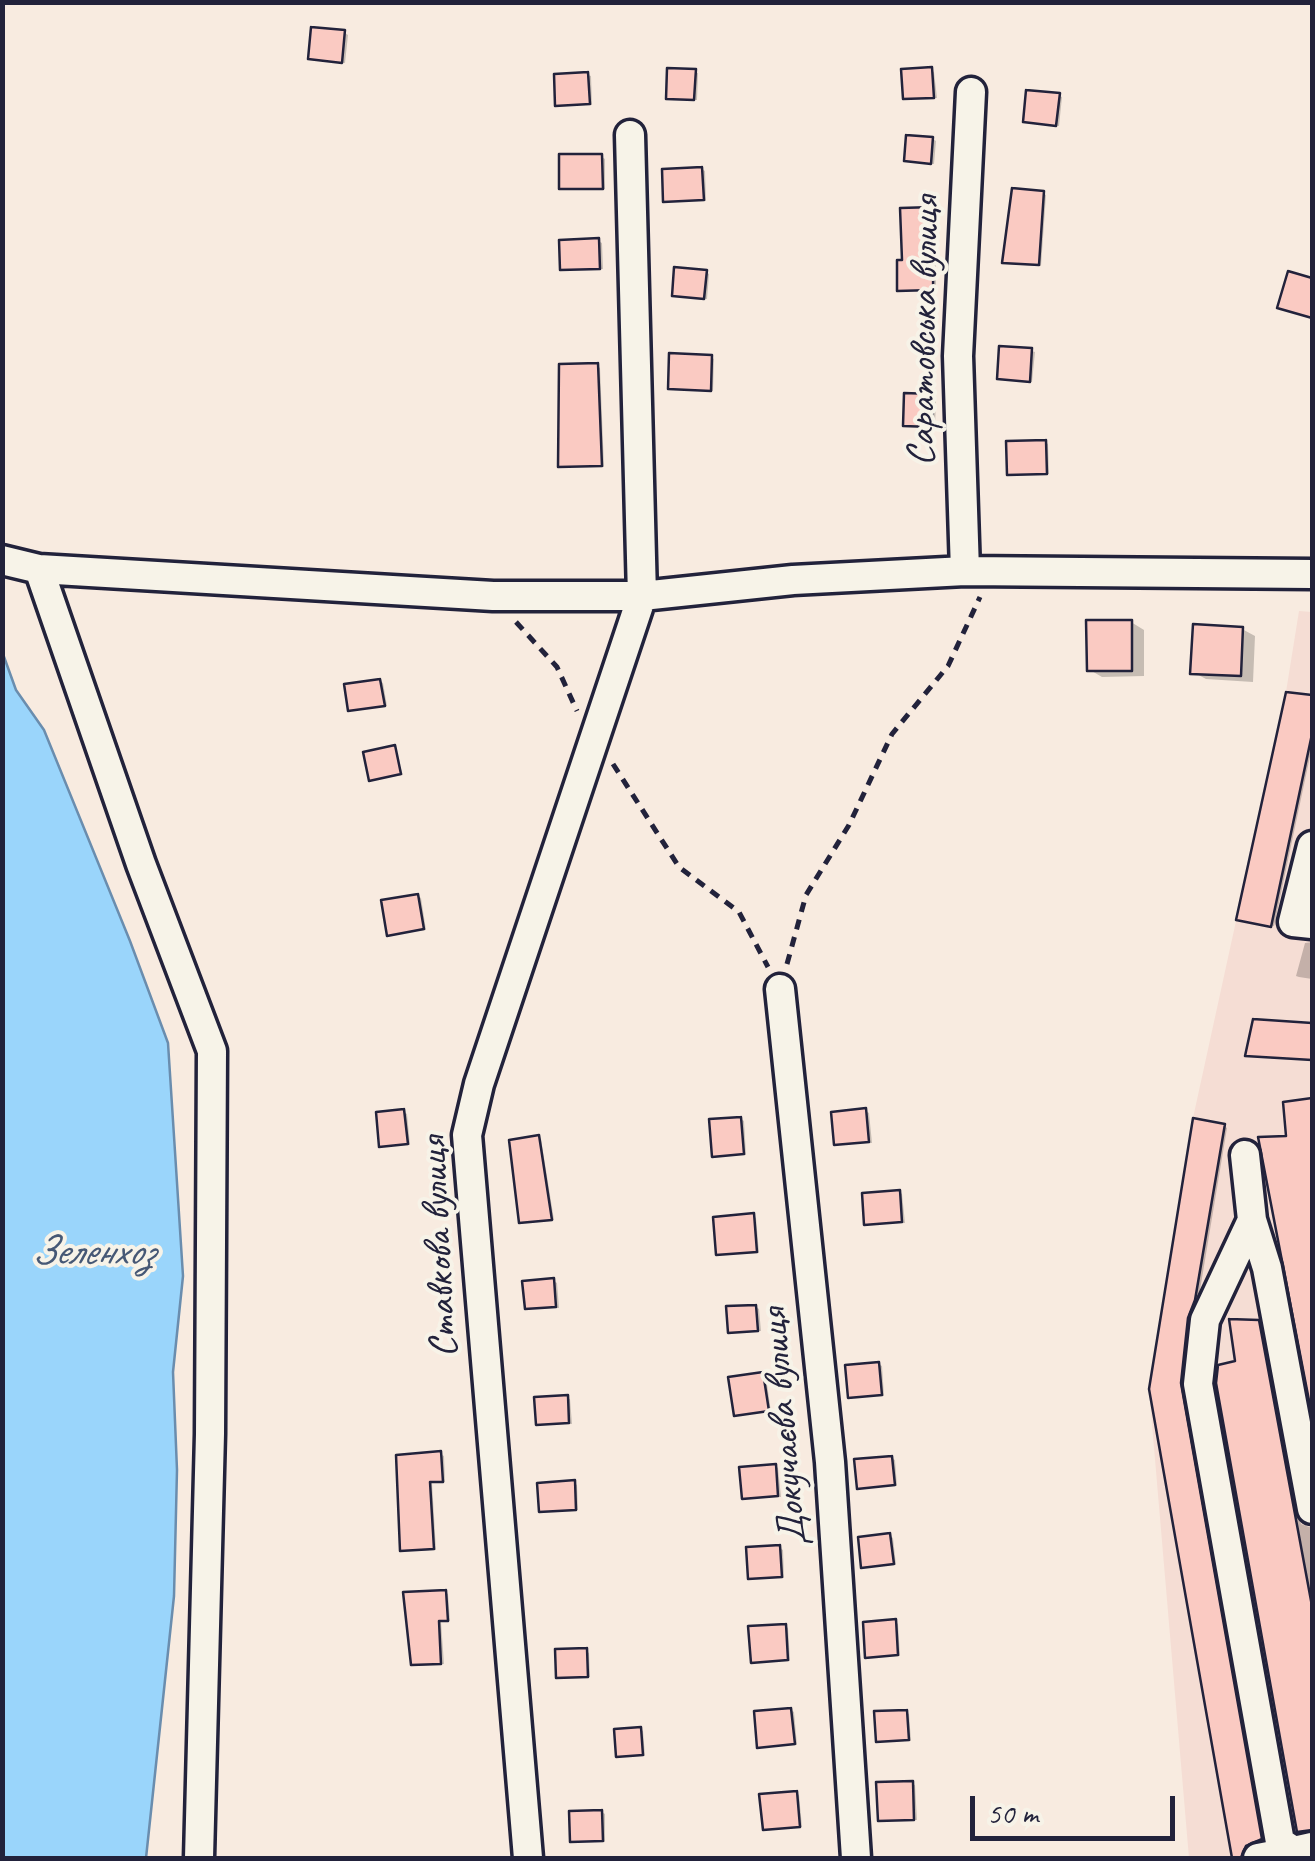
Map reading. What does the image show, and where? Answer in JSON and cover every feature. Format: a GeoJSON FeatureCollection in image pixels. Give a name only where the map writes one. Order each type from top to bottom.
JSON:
{"type":"FeatureCollection","features":[{"type":"Feature","properties":{"kind":"street","name":"Саратовська вулиця"},"geometry":{"type":"LineString","coordinates":[[971,92],[958,356],[978,571]]}},
{"type":"Feature","properties":{"kind":"street"},"geometry":{"type":"LineString","coordinates":[[630,136],[642,596]]}},
{"type":"Feature","properties":{"kind":"street"},"geometry":{"type":"LineString","coordinates":[[2,560],[39,569],[493,596],[642,596],[793,580],[978,571],[1312,574]]}},
{"type":"Feature","properties":{"kind":"street"},"geometry":{"type":"LineString","coordinates":[[39,569],[141,864],[212,1051],[210,1434],[199,1858]]}},
{"type":"Feature","properties":{"kind":"street","name":"Ставкова вулиця"},"geometry":{"type":"LineString","coordinates":[[528,1858],[467,1136],[480,1084],[642,596]]}},
{"type":"Feature","properties":{"kind":"street"},"geometry":{"type":"LineString","coordinates":[[1312,846],[1292,922],[1312,924]]}},
{"type":"Feature","properties":{"kind":"street","name":"Докучаєва вулиця"},"geometry":{"type":"LineString","coordinates":[[780,989],[830,1462],[856,1858]]}},
{"type":"Feature","properties":{"kind":"street"},"geometry":{"type":"LineString","coordinates":[[1245,1154],[1252,1220],[1268,1268],[1312,1509]]}},
{"type":"Feature","properties":{"kind":"street"},"geometry":{"type":"LineString","coordinates":[[1252,1220],[1205,1320],[1198,1384],[1280,1842],[1303,1849]]}},
{"type":"Feature","properties":{"kind":"street"},"geometry":{"type":"LineString","coordinates":[[1258,1858],[1303,1849]]}},
{"type":"Feature","properties":{"kind":"path"},"geometry":{"type":"LineString","coordinates":[[780,989],[806,894],[849,825],[892,734],[948,666],[978,571]]}},
{"type":"Feature","properties":{"kind":"path"},"geometry":{"type":"LineString","coordinates":[[493,596],[557,667],[593,748],[615,766],[679,867],[739,912],[780,989]]}},
{"type":"Feature","properties":{"kind":"shaded area"},"geometry":{"type":"Polygon","coordinates":[[[1299,611],[1312,612],[1312,1858],[1189,1858],[1149,1389],[1193,1118],[1286,692],[1299,611]]]}},
{"type":"Feature","properties":{"kind":"water","name":"Зеленхоз"},"geometry":{"type":"Polygon","coordinates":[[[3,654],[16,690],[44,730],[168,1043],[183,1276],[173,1372],[177,1470],[174,1596],[146,1858],[3,1858],[3,654]]]}},
{"type":"Feature","properties":{"kind":"building"},"geometry":{"type":"Polygon","coordinates":[[[311,27],[345,30],[342,63],[308,59],[311,27]]]}},
{"type":"Feature","properties":{"kind":"building"},"geometry":{"type":"Polygon","coordinates":[[[932,67],[934,98],[903,99],[901,69],[932,67]]]}},
{"type":"Feature","properties":{"kind":"building"},"geometry":{"type":"Polygon","coordinates":[[[667,68],[696,69],[694,100],[666,99],[667,68]]]}},
{"type":"Feature","properties":{"kind":"building"},"geometry":{"type":"Polygon","coordinates":[[[588,72],[590,104],[555,106],[554,74],[588,72]]]}},
{"type":"Feature","properties":{"kind":"building"},"geometry":{"type":"Polygon","coordinates":[[[1026,90],[1060,93],[1056,126],[1023,122],[1026,90]]]}},
{"type":"Feature","properties":{"kind":"building"},"geometry":{"type":"Polygon","coordinates":[[[906,135],[933,137],[931,164],[904,161],[906,135]]]}},
{"type":"Feature","properties":{"kind":"building"},"geometry":{"type":"Polygon","coordinates":[[[559,154],[602,154],[603,189],[559,189],[559,154]]]}},
{"type":"Feature","properties":{"kind":"building"},"geometry":{"type":"Polygon","coordinates":[[[702,167],[704,200],[663,202],[662,169],[702,167]]]}},
{"type":"Feature","properties":{"kind":"building"},"geometry":{"type":"Polygon","coordinates":[[[1012,188],[1044,191],[1039,265],[1002,263],[1012,188]]]}},
{"type":"Feature","properties":{"kind":"building"},"geometry":{"type":"Polygon","coordinates":[[[934,207],[933,290],[897,291],[897,260],[902,260],[900,208],[934,207]]]}},
{"type":"Feature","properties":{"kind":"building"},"geometry":{"type":"Polygon","coordinates":[[[599,238],[600,269],[560,270],[559,240],[599,238]]]}},
{"type":"Feature","properties":{"kind":"building"},"geometry":{"type":"Polygon","coordinates":[[[674,267],[707,270],[704,299],[672,296],[674,267]]]}},
{"type":"Feature","properties":{"kind":"building"},"geometry":{"type":"Polygon","coordinates":[[[1288,271],[1312,278],[1312,318],[1277,308],[1288,271]]]}},
{"type":"Feature","properties":{"kind":"building"},"geometry":{"type":"Polygon","coordinates":[[[999,346],[1032,348],[1030,382],[997,379],[999,346]]]}},
{"type":"Feature","properties":{"kind":"building"},"geometry":{"type":"Polygon","coordinates":[[[669,353],[712,355],[711,391],[668,389],[669,353]]]}},
{"type":"Feature","properties":{"kind":"building"},"geometry":{"type":"Polygon","coordinates":[[[598,363],[602,466],[558,467],[559,364],[598,363]]]}},
{"type":"Feature","properties":{"kind":"building"},"geometry":{"type":"Polygon","coordinates":[[[904,393],[933,394],[932,427],[903,426],[904,393]]]}},
{"type":"Feature","properties":{"kind":"building"},"geometry":{"type":"Polygon","coordinates":[[[1046,440],[1047,474],[1007,475],[1006,441],[1046,440]]]}},
{"type":"Feature","properties":{"kind":"building"},"geometry":{"type":"Polygon","coordinates":[[[1086,620],[1132,620],[1132,671],[1087,671],[1086,620]]]}},
{"type":"Feature","properties":{"kind":"building"},"geometry":{"type":"Polygon","coordinates":[[[1193,624],[1243,627],[1241,676],[1190,674],[1193,624]]]}},
{"type":"Feature","properties":{"kind":"building"},"geometry":{"type":"Polygon","coordinates":[[[380,679],[385,706],[348,711],[344,684],[380,679]]]}},
{"type":"Feature","properties":{"kind":"building"},"geometry":{"type":"Polygon","coordinates":[[[1286,692],[1312,695],[1312,734],[1271,927],[1236,920],[1286,692]]]}},
{"type":"Feature","properties":{"kind":"building"},"geometry":{"type":"Polygon","coordinates":[[[395,745],[401,774],[369,781],[363,752],[395,745]]]}},
{"type":"Feature","properties":{"kind":"building"},"geometry":{"type":"Polygon","coordinates":[[[418,894],[424,929],[387,936],[381,900],[418,894]]]}},
{"type":"Feature","properties":{"kind":"building"},"geometry":{"type":"Polygon","coordinates":[[[1253,1019],[1312,1023],[1312,1060],[1245,1056],[1253,1019]]]}},
{"type":"Feature","properties":{"kind":"building"},"geometry":{"type":"Polygon","coordinates":[[[1312,1098],[1312,1416],[1258,1137],[1286,1136],[1283,1102],[1312,1098]]]}},
{"type":"Feature","properties":{"kind":"building"},"geometry":{"type":"Polygon","coordinates":[[[866,1108],[869,1142],[834,1145],[831,1112],[866,1108]]]}},
{"type":"Feature","properties":{"kind":"building"},"geometry":{"type":"Polygon","coordinates":[[[404,1109],[408,1144],[379,1147],[376,1112],[404,1109]]]}},
{"type":"Feature","properties":{"kind":"building"},"geometry":{"type":"Polygon","coordinates":[[[741,1117],[744,1154],[712,1157],[709,1119],[741,1117]]]}},
{"type":"Feature","properties":{"kind":"building"},"geometry":{"type":"Polygon","coordinates":[[[1193,1118],[1225,1124],[1195,1300],[1188,1318],[1181,1383],[1262,1839],[1246,1846],[1241,1858],[1232,1858],[1149,1389],[1193,1118]]]}},
{"type":"Feature","properties":{"kind":"building"},"geometry":{"type":"Polygon","coordinates":[[[539,1135],[552,1220],[519,1223],[509,1140],[539,1135]]]}},
{"type":"Feature","properties":{"kind":"building"},"geometry":{"type":"Polygon","coordinates":[[[900,1190],[902,1222],[864,1225],[862,1193],[900,1190]]]}},
{"type":"Feature","properties":{"kind":"building"},"geometry":{"type":"Polygon","coordinates":[[[754,1213],[757,1252],[716,1255],[713,1217],[754,1213]]]}},
{"type":"Feature","properties":{"kind":"building"},"geometry":{"type":"Polygon","coordinates":[[[554,1278],[556,1307],[525,1309],[522,1281],[554,1278]]]}},
{"type":"Feature","properties":{"kind":"building"},"geometry":{"type":"Polygon","coordinates":[[[756,1305],[758,1331],[728,1333],[726,1306],[756,1305]]]}},
{"type":"Feature","properties":{"kind":"building"},"geometry":{"type":"Polygon","coordinates":[[[1229,1319],[1259,1320],[1312,1606],[1312,1830],[1297,1832],[1216,1383],[1218,1365],[1235,1361],[1229,1319]]]}},
{"type":"Feature","properties":{"kind":"building"},"geometry":{"type":"Polygon","coordinates":[[[879,1362],[882,1395],[848,1398],[845,1365],[879,1362]]]}},
{"type":"Feature","properties":{"kind":"building"},"geometry":{"type":"Polygon","coordinates":[[[763,1372],[769,1411],[734,1416],[728,1377],[763,1372]]]}},
{"type":"Feature","properties":{"kind":"building"},"geometry":{"type":"Polygon","coordinates":[[[568,1395],[569,1423],[536,1425],[534,1397],[568,1395]]]}},
{"type":"Feature","properties":{"kind":"building"},"geometry":{"type":"Polygon","coordinates":[[[441,1451],[443,1482],[430,1482],[434,1549],[400,1551],[396,1455],[441,1451]]]}},
{"type":"Feature","properties":{"kind":"building"},"geometry":{"type":"Polygon","coordinates":[[[892,1456],[895,1485],[857,1489],[854,1459],[892,1456]]]}},
{"type":"Feature","properties":{"kind":"building"},"geometry":{"type":"Polygon","coordinates":[[[776,1464],[778,1496],[742,1499],[739,1467],[776,1464]]]}},
{"type":"Feature","properties":{"kind":"building"},"geometry":{"type":"Polygon","coordinates":[[[575,1480],[576,1510],[539,1512],[537,1483],[575,1480]]]}},
{"type":"Feature","properties":{"kind":"building"},"geometry":{"type":"Polygon","coordinates":[[[890,1533],[894,1564],[861,1568],[858,1537],[890,1533]]]}},
{"type":"Feature","properties":{"kind":"building"},"geometry":{"type":"Polygon","coordinates":[[[780,1545],[782,1577],[748,1579],[746,1547],[780,1545]]]}},
{"type":"Feature","properties":{"kind":"building"},"geometry":{"type":"Polygon","coordinates":[[[446,1590],[448,1621],[439,1621],[441,1664],[411,1665],[403,1592],[446,1590]]]}},
{"type":"Feature","properties":{"kind":"building"},"geometry":{"type":"Polygon","coordinates":[[[896,1619],[898,1655],[865,1658],[863,1622],[896,1619]]]}},
{"type":"Feature","properties":{"kind":"building"},"geometry":{"type":"Polygon","coordinates":[[[786,1624],[788,1660],[751,1663],[748,1626],[786,1624]]]}},
{"type":"Feature","properties":{"kind":"building"},"geometry":{"type":"Polygon","coordinates":[[[587,1648],[588,1677],[556,1678],[555,1649],[587,1648]]]}},
{"type":"Feature","properties":{"kind":"building"},"geometry":{"type":"Polygon","coordinates":[[[791,1708],[795,1744],[757,1748],[754,1711],[791,1708]]]}},
{"type":"Feature","properties":{"kind":"building"},"geometry":{"type":"Polygon","coordinates":[[[907,1710],[909,1740],[876,1742],[874,1711],[907,1710]]]}},
{"type":"Feature","properties":{"kind":"building"},"geometry":{"type":"Polygon","coordinates":[[[641,1727],[643,1755],[616,1757],[614,1729],[641,1727]]]}},
{"type":"Feature","properties":{"kind":"building"},"geometry":{"type":"Polygon","coordinates":[[[913,1781],[914,1820],[878,1821],[876,1782],[913,1781]]]}},
{"type":"Feature","properties":{"kind":"building"},"geometry":{"type":"Polygon","coordinates":[[[797,1791],[800,1827],[763,1830],[759,1794],[797,1791]]]}},
{"type":"Feature","properties":{"kind":"building"},"geometry":{"type":"Polygon","coordinates":[[[602,1810],[603,1841],[570,1842],[569,1811],[602,1810]]]}}]}
